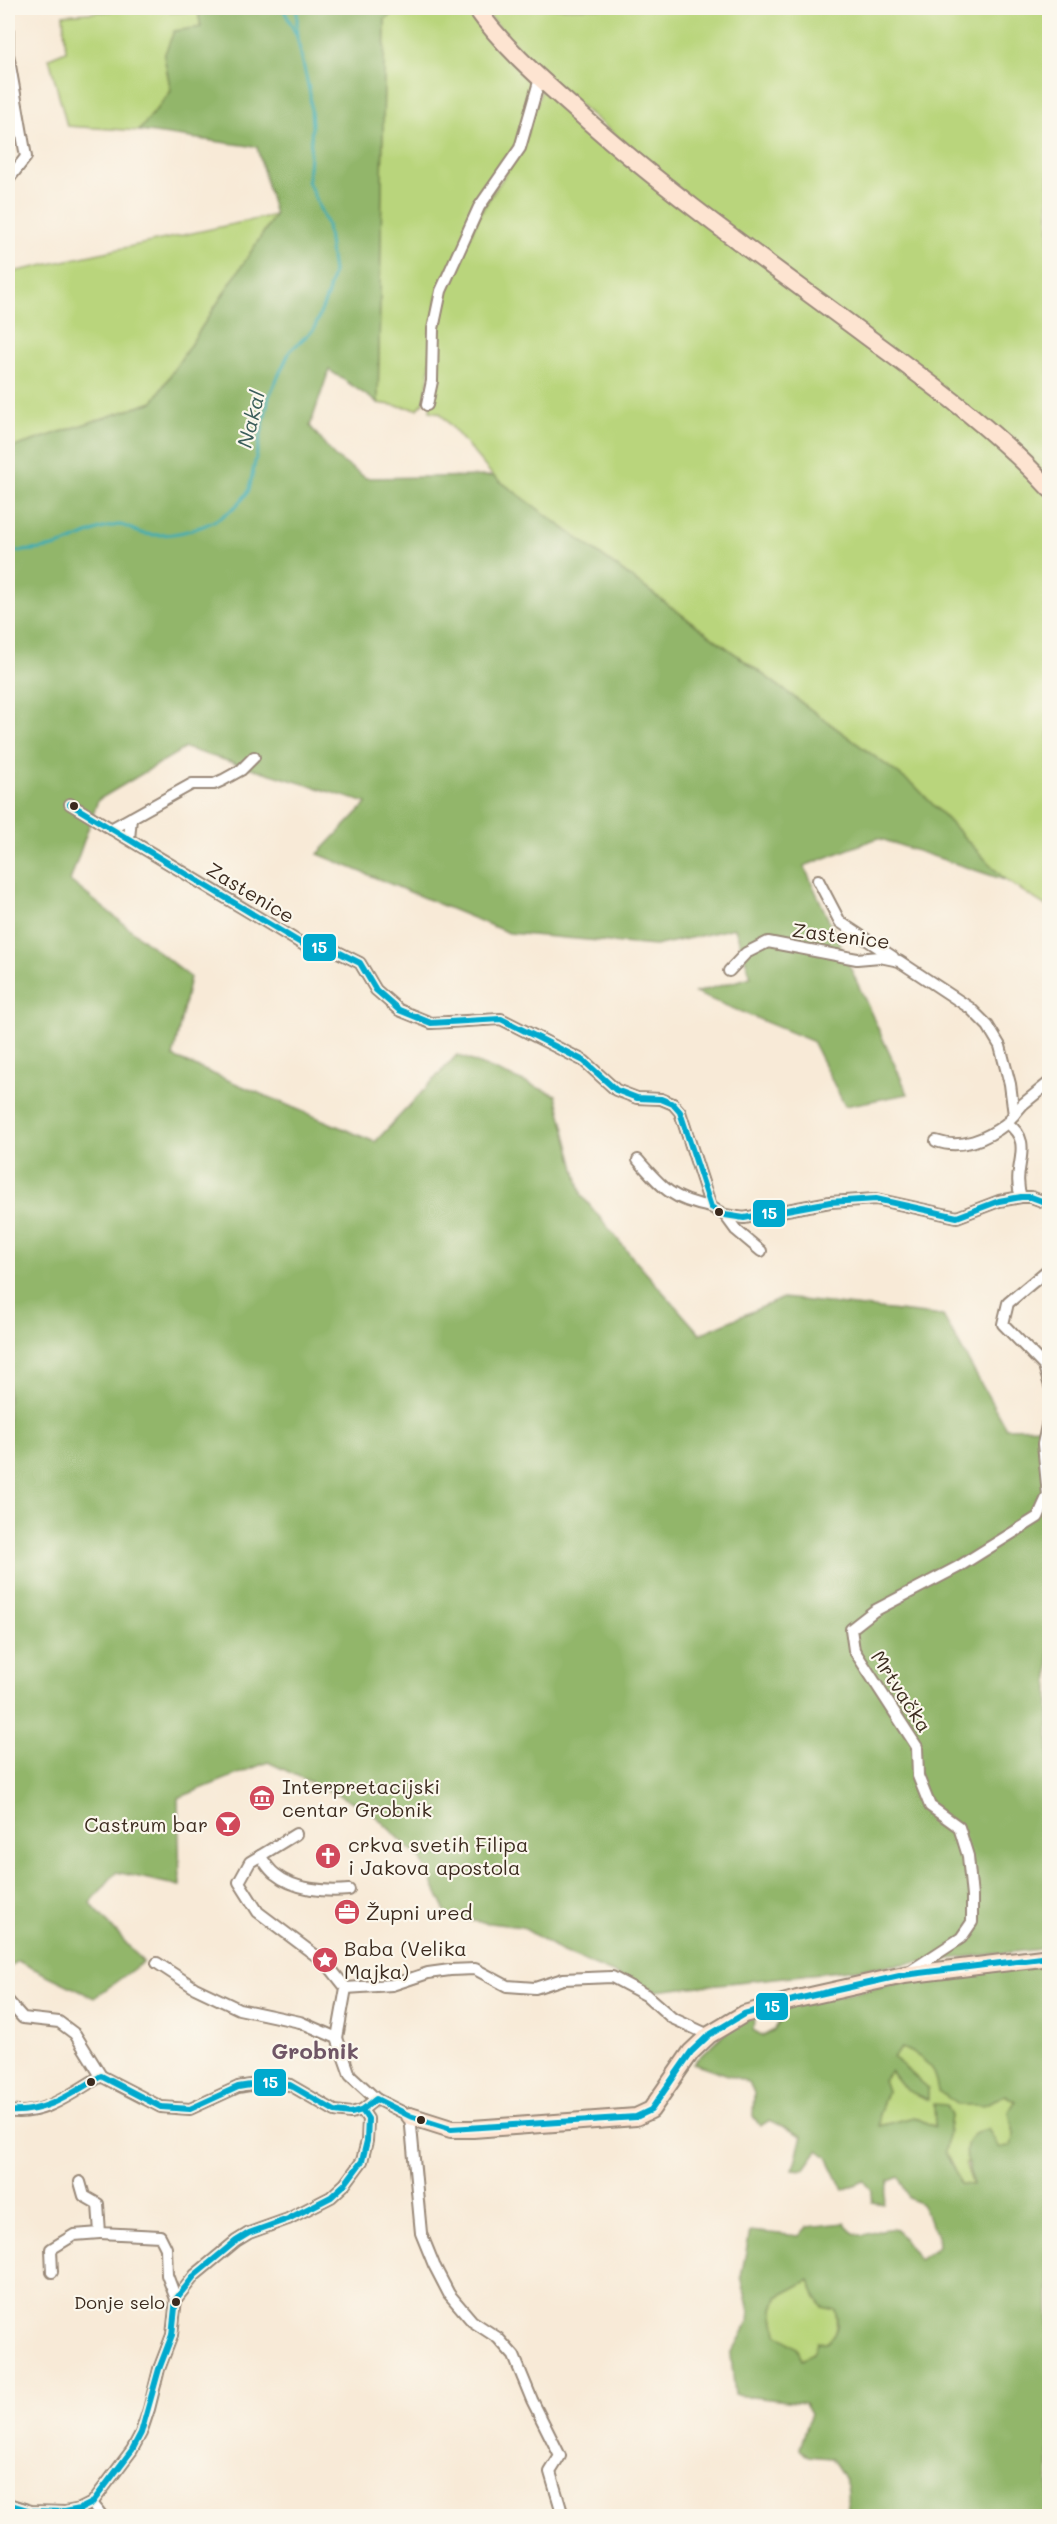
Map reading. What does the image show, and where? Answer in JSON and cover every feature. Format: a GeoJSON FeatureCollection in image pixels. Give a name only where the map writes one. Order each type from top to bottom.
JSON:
{"type":"FeatureCollection","features":[{"type":"Feature","properties":{"kind":"main road"},"geometry":{"type":"LineString","coordinates":[[476,8],[540,78],[639,166],[967,410],[1023,460],[1050,489]]}},
{"type":"Feature","properties":{"kind":"main road"},"geometry":{"type":"LineString","coordinates":[[410,2116],[451,2129],[636,2117],[651,2110],[691,2052],[709,2035],[744,2014],[796,1999],[904,1975],[1050,1957]]}},
{"type":"Feature","properties":{"kind":"street"},"geometry":{"type":"LineString","coordinates":[[8,31],[8,54],[26,157],[8,180]]}},
{"type":"Feature","properties":{"kind":"street"},"geometry":{"type":"LineString","coordinates":[[427,405],[432,381],[433,329],[441,291],[479,207],[520,148],[540,78]]}},
{"type":"Feature","properties":{"kind":"street"},"geometry":{"type":"LineString","coordinates":[[111,829],[192,784],[214,784],[223,780],[241,770],[254,758]]}},
{"type":"Feature","properties":{"kind":"street","name":"Zastenice"},"geometry":{"type":"LineString","coordinates":[[70,804],[304,945],[332,949],[360,963],[376,990],[399,1010],[431,1023],[501,1019],[584,1061],[616,1090],[637,1098],[661,1099],[673,1104],[680,1112],[711,1207]]}},
{"type":"Feature","properties":{"kind":"street"},"geometry":{"type":"LineString","coordinates":[[129,839],[131,818]]}},
{"type":"Feature","properties":{"kind":"street"},"geometry":{"type":"LineString","coordinates":[[818,880],[840,922],[899,961]]}},
{"type":"Feature","properties":{"kind":"street","name":"Zastenice"},"geometry":{"type":"LineString","coordinates":[[729,970],[746,953],[768,942],[856,959],[880,957],[899,961],[970,1008],[988,1026],[1000,1046],[1010,1084],[1010,1119],[1021,1136],[1022,1148],[1017,1185],[1021,1197]]}},
{"type":"Feature","properties":{"kind":"street"},"geometry":{"type":"LineString","coordinates":[[936,1141],[957,1145],[995,1132],[1050,1082]]}},
{"type":"Feature","properties":{"kind":"street"},"geometry":{"type":"LineString","coordinates":[[638,1160],[654,1179],[675,1196],[688,1203],[711,1207],[725,1215],[744,1218],[830,1202],[876,1199],[957,1217],[999,1201],[1021,1197],[1031,1197],[1050,1204]]}},
{"type":"Feature","properties":{"kind":"street"},"geometry":{"type":"LineString","coordinates":[[725,1215],[736,1230],[761,1251]]}},
{"type":"Feature","properties":{"kind":"street"},"geometry":{"type":"LineString","coordinates":[[1050,1268],[1008,1303],[1003,1324],[1044,1366],[1050,1386]]}},
{"type":"Feature","properties":{"kind":"street","name":"Mrtvačka"},"geometry":{"type":"LineString","coordinates":[[904,1975],[961,1938],[972,1922],[968,1856],[959,1827],[930,1806],[918,1776],[917,1747],[854,1650],[851,1629],[874,1611],[958,1567],[1038,1517],[1048,1495],[1043,1444],[1050,1412]]}},
{"type":"Feature","properties":{"kind":"street"},"geometry":{"type":"LineString","coordinates":[[296,1834],[250,1862],[239,1882],[258,1912],[327,1964],[346,1988],[338,2038],[350,2075],[376,2099],[410,2116],[421,2233],[449,2294],[472,2321],[498,2338],[514,2356],[532,2400],[560,2456],[550,2472],[563,2517]]}},
{"type":"Feature","properties":{"kind":"street"},"geometry":{"type":"LineString","coordinates":[[260,1856],[273,1874],[285,1881],[331,1892],[349,1890]]}},
{"type":"Feature","properties":{"kind":"street"},"geometry":{"type":"LineString","coordinates":[[157,1963],[195,1988],[239,2009],[300,2022],[338,2038]]}},
{"type":"Feature","properties":{"kind":"street"},"geometry":{"type":"LineString","coordinates":[[346,1988],[392,1985],[428,1973],[450,1970],[475,1969],[507,1986],[536,1988],[562,1979],[612,1977],[646,1995],[672,2018],[709,2035]]}},
{"type":"Feature","properties":{"kind":"street"},"geometry":{"type":"LineString","coordinates":[[8,2001],[23,2018],[59,2022],[75,2034],[101,2076],[161,2107],[190,2109],[238,2087],[269,2082],[290,2085],[335,2111],[351,2113],[362,2110],[376,2099]]}},
{"type":"Feature","properties":{"kind":"street"},"geometry":{"type":"LineString","coordinates":[[8,2111],[19,2113],[38,2111],[101,2076]]}},
{"type":"Feature","properties":{"kind":"street"},"geometry":{"type":"LineString","coordinates":[[176,2300],[195,2275],[236,2241],[249,2233],[288,2219],[322,2202],[345,2184],[362,2161],[368,2141],[368,2119],[362,2110]]}},
{"type":"Feature","properties":{"kind":"street"},"geometry":{"type":"LineString","coordinates":[[80,2182],[84,2196],[98,2204],[100,2233]]}},
{"type":"Feature","properties":{"kind":"street"},"geometry":{"type":"LineString","coordinates":[[8,2504],[31,2511],[65,2512],[80,2509],[92,2503],[132,2450],[141,2433],[159,2369],[172,2335],[176,2300],[167,2276],[166,2248],[159,2236],[100,2233],[74,2235],[51,2249],[52,2272]]}},
{"type":"Feature","properties":{"kind":"street"},"geometry":{"type":"LineString","coordinates":[[92,2503],[102,2517]]}},
{"type":"Feature","properties":{"kind":"green space"},"geometry":{"type":"Polygon","coordinates":[[[111,8],[169,8],[171,12],[198,11],[201,28],[164,56],[171,91],[139,131],[67,126],[49,58],[66,51],[63,15],[111,11],[111,8]]]}},
{"type":"Feature","properties":{"kind":"green space"},"geometry":{"type":"Polygon","coordinates":[[[169,8],[401,8],[385,19],[378,403],[329,370],[310,426],[334,456],[366,478],[493,476],[916,787],[1005,880],[878,838],[804,866],[908,1094],[845,1106],[812,1041],[695,993],[751,977],[735,928],[655,946],[509,933],[318,854],[367,803],[185,748],[98,800],[70,881],[190,977],[173,1057],[375,1142],[457,1055],[556,1095],[582,1196],[700,1334],[783,1298],[943,1316],[1006,1428],[1049,1427],[1049,1948],[655,1991],[563,1952],[522,1927],[449,1918],[421,1859],[368,1809],[268,1762],[178,1798],[180,1886],[116,1872],[90,1903],[143,1962],[94,1998],[18,1961],[8,1969],[8,449],[153,402],[275,215],[257,147],[139,131],[171,91],[164,56],[174,31],[201,27],[198,11],[171,12],[169,8]]]}},
{"type":"Feature","properties":{"kind":"green space"},"geometry":{"type":"Polygon","coordinates":[[[401,8],[464,8],[532,86],[518,141],[438,294],[425,400],[418,409],[378,403],[385,18],[401,8]]]}},
{"type":"Feature","properties":{"kind":"green space"},"geometry":{"type":"Polygon","coordinates":[[[482,8],[1049,8],[1049,481],[713,217],[544,75],[482,8]]]}},
{"type":"Feature","properties":{"kind":"green space"},"geometry":{"type":"Polygon","coordinates":[[[545,90],[948,403],[1019,464],[1049,498],[1049,908],[1005,880],[916,787],[493,476],[440,413],[430,411],[439,316],[445,292],[481,212],[522,148],[541,91],[545,90]]]}},
{"type":"Feature","properties":{"kind":"green space"},"geometry":{"type":"Polygon","coordinates":[[[275,215],[153,402],[8,449],[8,273],[275,215]]]}},
{"type":"Feature","properties":{"kind":"green space"},"geometry":{"type":"Polygon","coordinates":[[[1049,1961],[1049,2516],[846,2516],[847,2485],[836,2465],[831,2458],[808,2456],[800,2448],[811,2413],[805,2403],[735,2395],[731,2355],[748,2323],[749,2311],[741,2277],[750,2231],[799,2236],[807,2227],[844,2223],[850,2231],[862,2235],[881,2230],[897,2230],[919,2260],[938,2246],[937,2234],[921,2204],[909,2198],[899,2177],[889,2181],[883,2204],[872,2202],[872,2190],[864,2181],[843,2190],[827,2157],[818,2150],[804,2170],[793,2169],[802,2136],[770,2120],[760,2126],[753,2116],[754,2093],[749,2082],[693,2063],[737,2022],[754,2018],[753,2030],[763,2036],[774,2030],[781,2020],[773,2010],[892,1984],[1049,1961]],[[902,2048],[893,2057],[928,2088],[928,2100],[906,2090],[891,2071],[883,2080],[887,2091],[879,2114],[880,2126],[914,2117],[935,2127],[934,2104],[946,2105],[951,2116],[945,2152],[961,2184],[973,2185],[967,2160],[967,2144],[978,2132],[988,2129],[1000,2149],[1011,2146],[1014,2134],[1009,2112],[1015,2101],[1005,2095],[983,2105],[959,2105],[938,2091],[931,2069],[922,2059],[902,2048]],[[809,2280],[777,2297],[773,2309],[777,2334],[797,2348],[802,2359],[813,2353],[817,2342],[828,2342],[836,2331],[837,2323],[835,2310],[823,2307],[816,2298],[809,2280]]]}},
{"type":"Feature","properties":{"kind":"green space"},"geometry":{"type":"Polygon","coordinates":[[[902,2048],[927,2063],[934,2074],[939,2091],[983,2105],[1005,2095],[1015,2102],[1009,2112],[1014,2134],[1011,2146],[965,2163],[973,2186],[961,2184],[945,2152],[951,2116],[935,2127],[914,2117],[880,2126],[879,2114],[887,2091],[883,2080],[891,2071],[906,2090],[928,2088],[892,2057],[902,2048]]]}},
{"type":"Feature","properties":{"kind":"green space"},"geometry":{"type":"Polygon","coordinates":[[[809,2280],[816,2298],[835,2310],[837,2320],[834,2335],[830,2340],[802,2359],[797,2348],[777,2334],[773,2309],[777,2297],[809,2280]]]}},
{"type":"Feature","properties":{"kind":"waterway"},"geometry":{"type":"LineString","coordinates":[[283,8],[297,36]]}},
{"type":"Feature","properties":{"kind":"waterway","name":"Nakal"},"geometry":{"type":"LineString","coordinates":[[8,552],[53,547],[110,526],[125,526],[145,534],[159,535],[189,531],[230,511],[249,490],[269,396],[290,351],[314,329],[328,294],[333,272],[327,225],[308,181],[312,126],[310,94],[297,37],[297,8]]}},
{"type":"Feature","properties":{"kind":"transit line","name":"15"},"geometry":{"type":"LineString","coordinates":[[70,804],[304,945],[332,949],[360,963],[376,990],[399,1010],[431,1023],[501,1019],[584,1061],[616,1090],[637,1098],[661,1099],[673,1104],[680,1112],[711,1207],[725,1215],[744,1218],[830,1202],[876,1199],[957,1217],[999,1201],[1021,1197],[1031,1197],[1050,1204]]}},
{"type":"Feature","properties":{"kind":"transit line","name":"15"},"geometry":{"type":"LineString","coordinates":[[8,2111],[45,2106],[68,2096],[101,2076],[161,2107],[190,2109],[238,2087],[269,2082],[290,2085],[335,2111],[351,2113],[362,2110],[376,2099],[410,2116],[451,2129],[636,2117],[651,2110],[691,2052],[709,2035],[744,2014],[797,1999],[904,1975],[1050,1957]]}},
{"type":"Feature","properties":{"kind":"transit line","name":"15"},"geometry":{"type":"LineString","coordinates":[[8,2504],[31,2511],[65,2512],[80,2509],[92,2503],[132,2450],[141,2433],[159,2369],[172,2335],[176,2299],[195,2275],[236,2241],[249,2233],[288,2219],[331,2197],[345,2184],[362,2161],[367,2141],[368,2119],[362,2110]]}},
{"type":"Feature","properties":{"kind":"place","name":"Interpretacijski centar Grobnik"},"geometry":{"type":"Point","coordinates":[262,1798]}},
{"type":"Feature","properties":{"kind":"place","name":"Castrum bar"},"geometry":{"type":"Point","coordinates":[228,1824]}},
{"type":"Feature","properties":{"kind":"place","name":"crkva svetih Filipa i Jakova apostola"},"geometry":{"type":"Point","coordinates":[328,1856]}},
{"type":"Feature","properties":{"kind":"place","name":"Župni ured"},"geometry":{"type":"Point","coordinates":[347,1912]}},
{"type":"Feature","properties":{"kind":"place","name":"Baba (Velika Majka)"},"geometry":{"type":"Point","coordinates":[325,1960]}},
{"type":"Feature","properties":{"kind":"place","name":"Donje selo"},"geometry":{"type":"Point","coordinates":[176,2302]}},
{"type":"Feature","properties":{"kind":"district","name":"Grobnik"},"geometry":{"type":"Point","coordinates":[315,2050]}}]}
